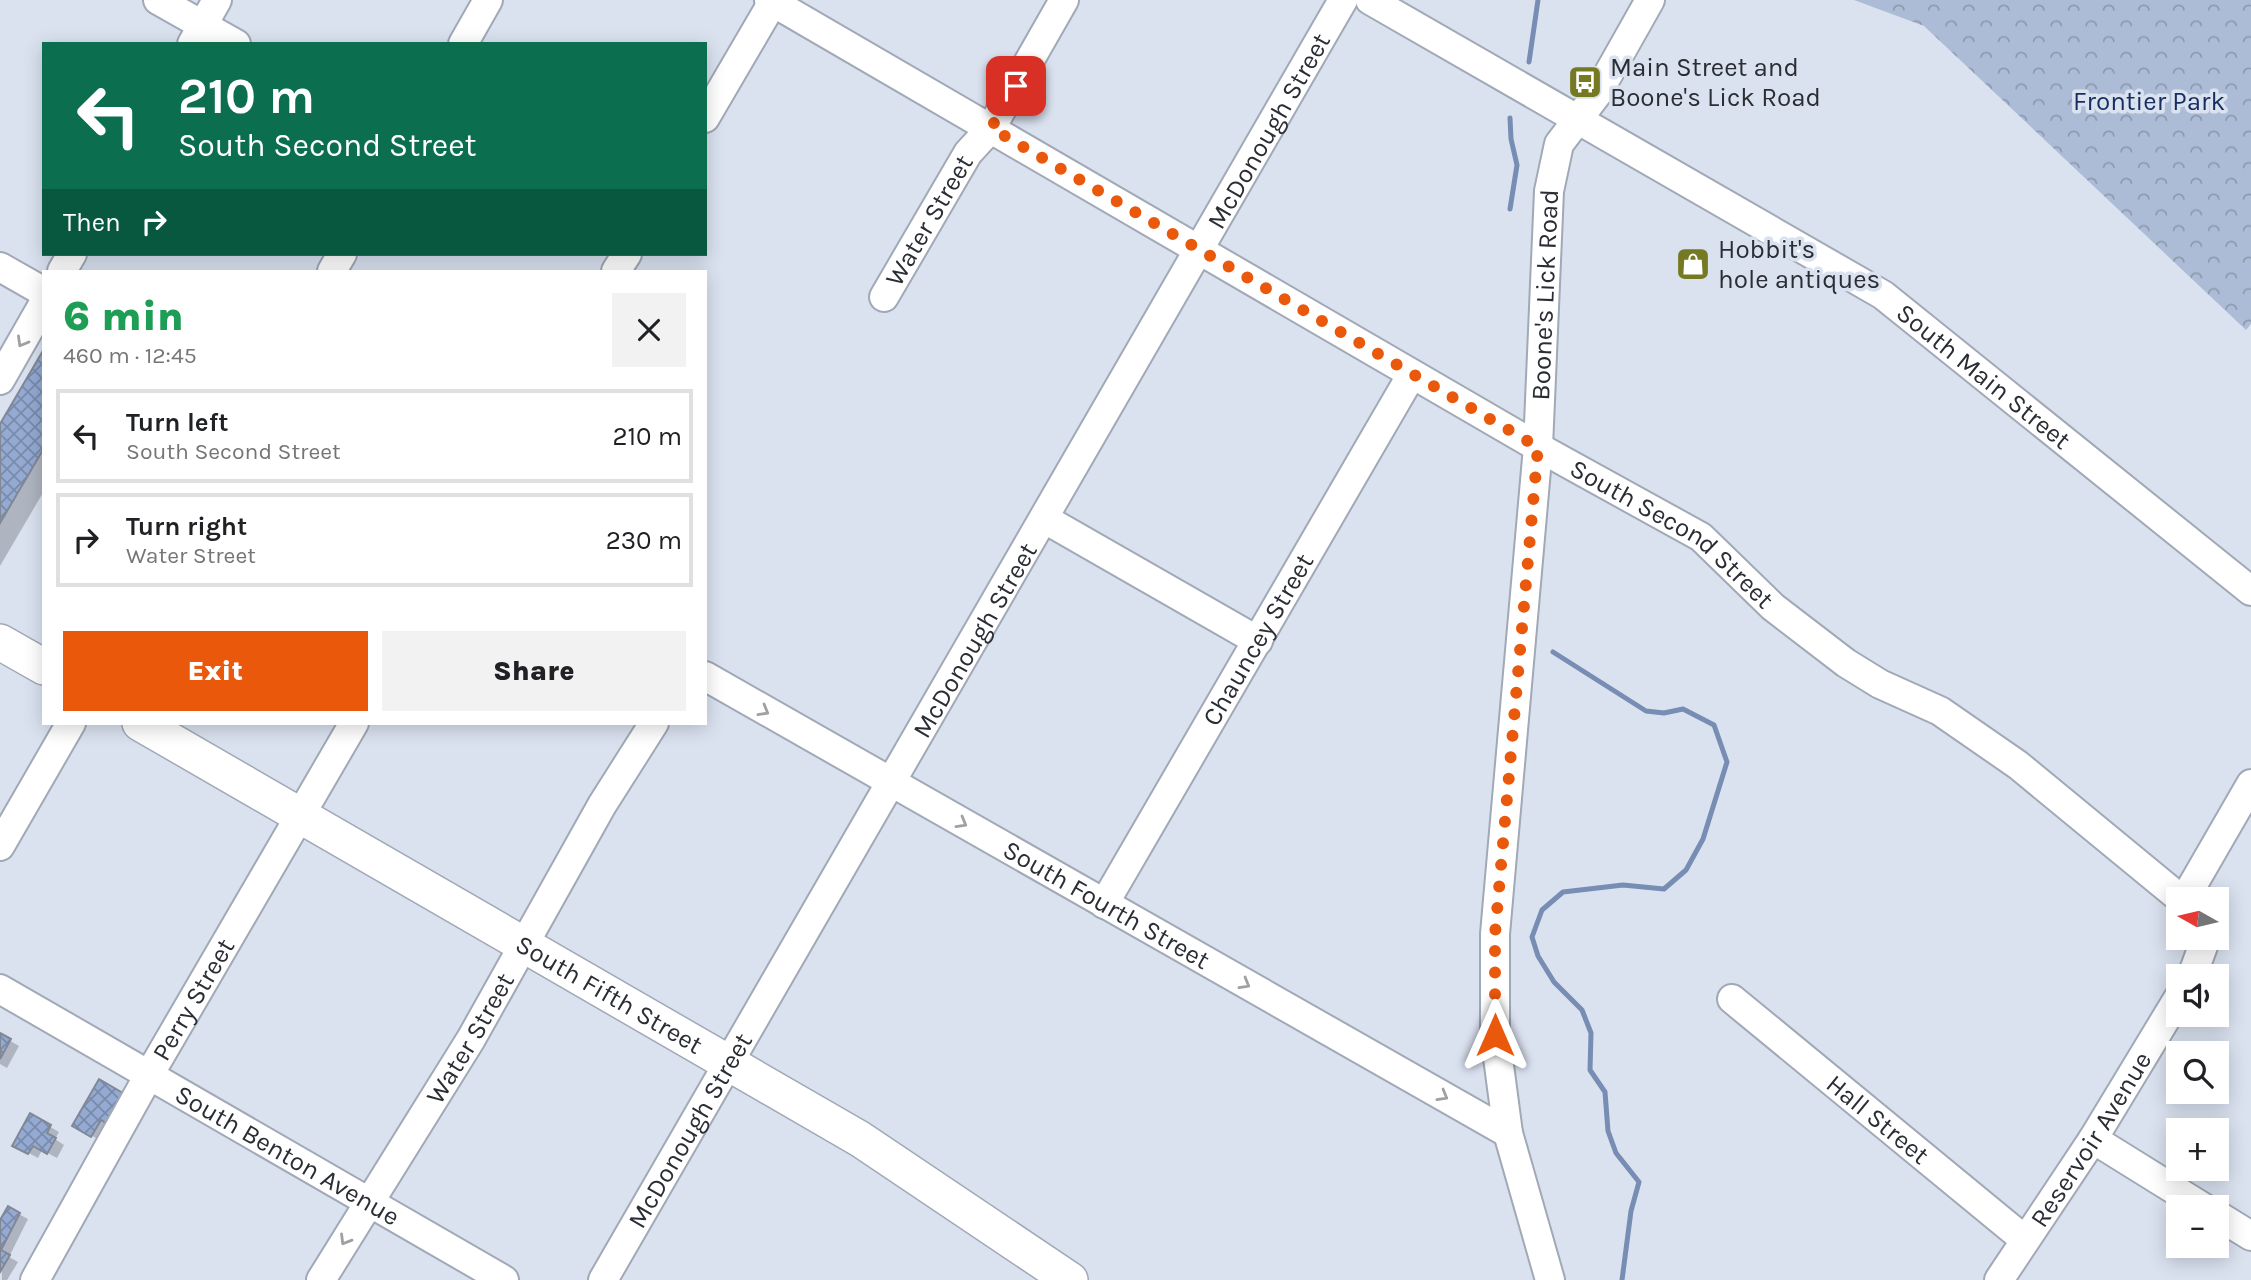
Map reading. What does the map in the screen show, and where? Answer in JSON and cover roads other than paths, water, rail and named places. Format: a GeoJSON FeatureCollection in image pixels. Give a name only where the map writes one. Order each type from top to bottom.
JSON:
{"type":"FeatureCollection","features":[{"type":"Feature","properties":{"kind":"main road"},"geometry":{"type":"LineString","coordinates":[[0,642],[42,666]]}},
{"type":"Feature","properties":{"kind":"main road","name":"South Fifth Street"},"geometry":{"type":"LineString","coordinates":[[143,725],[860,1139],[1070,1280]]}},
{"type":"Feature","properties":{"kind":"street"},"geometry":{"type":"LineString","coordinates":[[158,0],[197,34],[228,42]]}},
{"type":"Feature","properties":{"kind":"street"},"geometry":{"type":"LineString","coordinates":[[197,34],[217,0]]}},
{"type":"Feature","properties":{"kind":"street"},"geometry":{"type":"LineString","coordinates":[[464,42],[488,0]]}},
{"type":"Feature","properties":{"kind":"street","name":"Water Street"},"geometry":{"type":"LineString","coordinates":[[884,297],[968,153],[991,128],[1064,0]]}},
{"type":"Feature","properties":{"kind":"street","name":"McDonough Street"},"geometry":{"type":"LineString","coordinates":[[603,1280],[1202,249],[1343,0]]}},
{"type":"Feature","properties":{"kind":"street","name":"South Main Street"},"geometry":{"type":"LineString","coordinates":[[1370,0],[1892,300],[2067,446],[2251,591]]}},
{"type":"Feature","properties":{"kind":"street","name":"Boone's Lick Road"},"geometry":{"type":"LineString","coordinates":[[1550,1280],[1508,1133],[1495,1035],[1495,934],[1538,447],[1549,191],[1559,144],[1575,119],[1597,94],[1650,0]]}},
{"type":"Feature","properties":{"kind":"street"},"geometry":{"type":"LineString","coordinates":[[707,115],[772,1]]}},
{"type":"Feature","properties":{"kind":"street","name":"South Second Street"},"geometry":{"type":"LineString","coordinates":[[772,1],[1538,447],[1701,537],[1773,607],[1846,663],[1880,684],[1940,711],[2018,765],[2167,887]]}},
{"type":"Feature","properties":{"kind":"street"},"geometry":{"type":"LineString","coordinates":[[0,267],[42,291]]}},
{"type":"Feature","properties":{"kind":"street"},"geometry":{"type":"LineString","coordinates":[[0,380],[42,306]]}},
{"type":"Feature","properties":{"kind":"street","name":"Chauncey Street"},"geometry":{"type":"LineString","coordinates":[[1104,904],[1412,374]]}},
{"type":"Feature","properties":{"kind":"street"},"geometry":{"type":"LineString","coordinates":[[1045,519],[1258,641]]}},
{"type":"Feature","properties":{"kind":"street","name":"South Fourth Street"},"geometry":{"type":"LineString","coordinates":[[707,678],[1508,1133]]}},
{"type":"Feature","properties":{"kind":"street"},"geometry":{"type":"LineString","coordinates":[[0,846],[70,725]]}},
{"type":"Feature","properties":{"kind":"street","name":"Perry Street"},"geometry":{"type":"LineString","coordinates":[[36,1280],[149,1076],[353,725]]}},
{"type":"Feature","properties":{"kind":"street","name":"Water Street"},"geometry":{"type":"LineString","coordinates":[[321,1280],[471,1039],[602,805],[653,725]]}},
{"type":"Feature","properties":{"kind":"street"},"geometry":{"type":"LineString","coordinates":[[2191,887],[2251,784]]}},
{"type":"Feature","properties":{"kind":"street","name":"South Benton Avenue"},"geometry":{"type":"LineString","coordinates":[[0,989],[504,1280]]}},
{"type":"Feature","properties":{"kind":"street","name":"Hall Street"},"geometry":{"type":"LineString","coordinates":[[1732,999],[2025,1240]]}},
{"type":"Feature","properties":{"kind":"street","name":"Reservoir Avenue"},"geometry":{"type":"LineString","coordinates":[[1999,1280],[2093,1139],[2166,1018]]}},
{"type":"Feature","properties":{"kind":"street"},"geometry":{"type":"LineString","coordinates":[[2093,1139],[2183,1195]]}},
{"type":"Feature","properties":{"kind":"street"},"geometry":{"type":"LineString","coordinates":[[2229,1222],[2251,1236]]}},
{"type":"Feature","properties":{"kind":"waterway"},"geometry":{"type":"LineString","coordinates":[[1529,62],[1538,0]]}},
{"type":"Feature","properties":{"kind":"waterway"},"geometry":{"type":"LineString","coordinates":[[1510,118],[1511,139],[1517,165],[1510,209]]}},
{"type":"Feature","properties":{"kind":"waterway"},"geometry":{"type":"LineString","coordinates":[[1553,652],[1646,711],[1664,713],[1683,709],[1714,725],[1727,762],[1703,839],[1686,870],[1664,889],[1623,885],[1563,892],[1542,910],[1532,937],[1538,956],[1554,982],[1582,1010],[1591,1033],[1590,1070],[1605,1092],[1608,1131],[1616,1153],[1639,1182],[1631,1211],[1622,1280]]}},
{"type":"Feature","properties":{"kind":"place","name":"Main Street and Boone's Lick Road"},"geometry":{"type":"Point","coordinates":[1585,82]}},
{"type":"Feature","properties":{"kind":"place","name":"Hobbit's hole antiques"},"geometry":{"type":"Point","coordinates":[1693,264]}},
{"type":"Feature","properties":{"kind":"park label","name":"Frontier Park"},"geometry":{"type":"Point","coordinates":[2149,101]}}]}
